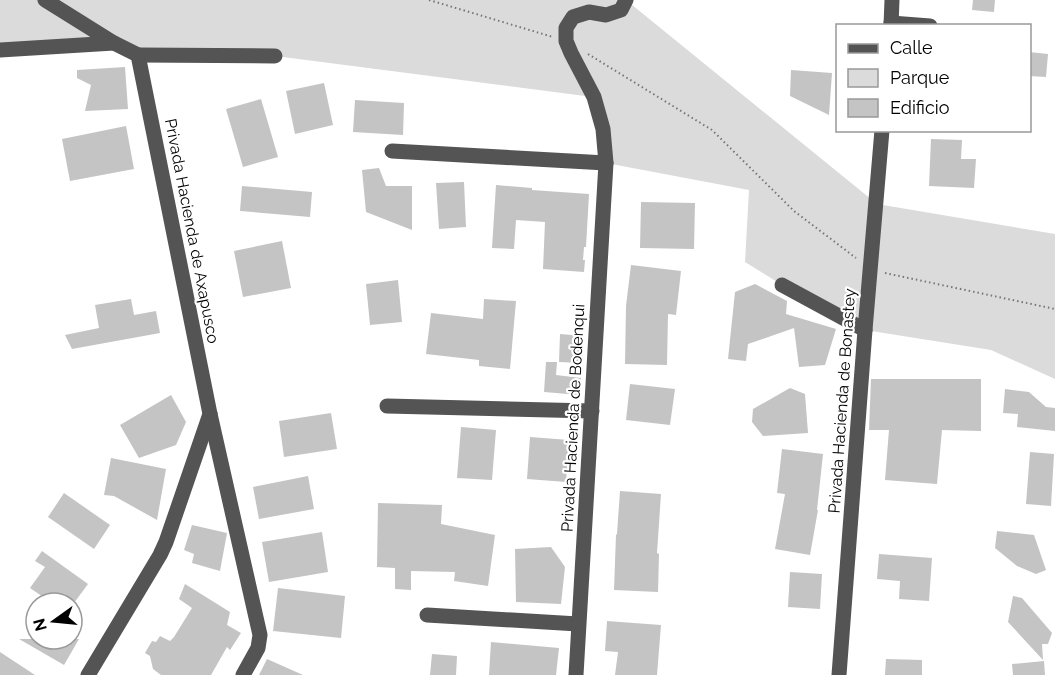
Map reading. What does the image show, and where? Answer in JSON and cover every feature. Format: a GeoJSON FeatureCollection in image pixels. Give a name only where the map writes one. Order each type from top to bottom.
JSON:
{"type":"FeatureCollection","features":[{"type":"Feature","properties":{"kind":"street"},"geometry":{"type":"LineString","coordinates":[[45,0],[114,43],[138,55],[275,56]]}},
{"type":"Feature","properties":{"kind":"street"},"geometry":{"type":"LineString","coordinates":[[566,41],[566,28],[573,17],[589,12],[606,15],[621,10],[626,0]]}},
{"type":"Feature","properties":{"kind":"street"},"geometry":{"type":"LineString","coordinates":[[891,24],[892,0]]}},
{"type":"Feature","properties":{"kind":"street","name":"Privada Hacienda de Bodenqui"},"geometry":{"type":"LineString","coordinates":[[566,41],[594,97],[603,129],[606,163],[576,675]]}},
{"type":"Feature","properties":{"kind":"street"},"geometry":{"type":"LineString","coordinates":[[0,50],[114,43]]}},
{"type":"Feature","properties":{"kind":"street","name":"Privada Hacienda de Axapusco"},"geometry":{"type":"LineString","coordinates":[[138,55],[210,414],[260,635],[258,648],[243,675]]}},
{"type":"Feature","properties":{"kind":"street","name":"Privada Hacienda de Bonastey"},"geometry":{"type":"LineString","coordinates":[[839,675],[882,132]]}},
{"type":"Feature","properties":{"kind":"street"},"geometry":{"type":"LineString","coordinates":[[392,152],[606,163]]}},
{"type":"Feature","properties":{"kind":"street","name":"Privada Hacienda de Bonastey"},"geometry":{"type":"LineString","coordinates":[[782,285],[866,330]]}},
{"type":"Feature","properties":{"kind":"street","name":"Privada Hacienda de Bodenqui"},"geometry":{"type":"LineString","coordinates":[[387,406],[592,411]]}},
{"type":"Feature","properties":{"kind":"street"},"geometry":{"type":"LineString","coordinates":[[88,675],[160,555],[210,414]]}},
{"type":"Feature","properties":{"kind":"street"},"geometry":{"type":"LineString","coordinates":[[427,615],[578,624]]}},
{"type":"Feature","properties":{"kind":"path"},"geometry":{"type":"LineString","coordinates":[[429,0],[566,41]]}},
{"type":"Feature","properties":{"kind":"path"},"geometry":{"type":"LineString","coordinates":[[586,53],[712,130],[794,211],[871,270],[1055,309]]}},
{"type":"Feature","properties":{"kind":"green space"},"geometry":{"type":"Polygon","coordinates":[[[0,0],[626,0],[877,204],[1055,234],[1055,379],[991,350],[865,330],[782,285],[745,262],[749,190],[606,163],[593,97],[275,56],[138,55],[114,43],[0,50],[0,0]]]}},
{"type":"Feature","properties":{"kind":"building"},"geometry":{"type":"Polygon","coordinates":[[[973,0],[995,0],[994,12],[972,10],[973,0]]]}},
{"type":"Feature","properties":{"kind":"building"},"geometry":{"type":"Polygon","coordinates":[[[1031,52],[1048,54],[1046,77],[1031,76],[1031,52]]]}},
{"type":"Feature","properties":{"kind":"building"},"geometry":{"type":"Polygon","coordinates":[[[125,67],[128,109],[85,111],[91,85],[77,78],[77,70],[125,67]]]}},
{"type":"Feature","properties":{"kind":"building"},"geometry":{"type":"Polygon","coordinates":[[[791,70],[832,73],[829,115],[790,96],[791,70]]]}},
{"type":"Feature","properties":{"kind":"building"},"geometry":{"type":"Polygon","coordinates":[[[324,83],[333,125],[295,134],[286,91],[324,83]]]}},
{"type":"Feature","properties":{"kind":"building"},"geometry":{"type":"Polygon","coordinates":[[[261,99],[278,157],[243,167],[226,109],[261,99]]]}},
{"type":"Feature","properties":{"kind":"building"},"geometry":{"type":"Polygon","coordinates":[[[355,100],[404,103],[403,135],[353,132],[355,100]]]}},
{"type":"Feature","properties":{"kind":"building"},"geometry":{"type":"Polygon","coordinates":[[[126,126],[134,169],[70,181],[62,139],[126,126]]]}},
{"type":"Feature","properties":{"kind":"building"},"geometry":{"type":"Polygon","coordinates":[[[931,139],[962,140],[961,159],[976,159],[974,188],[929,186],[931,139]]]}},
{"type":"Feature","properties":{"kind":"building"},"geometry":{"type":"Polygon","coordinates":[[[379,168],[386,186],[412,186],[412,230],[366,212],[362,170],[379,168]]]}},
{"type":"Feature","properties":{"kind":"building"},"geometry":{"type":"Polygon","coordinates":[[[464,182],[466,227],[439,229],[436,183],[464,182]]]}},
{"type":"Feature","properties":{"kind":"building"},"geometry":{"type":"Polygon","coordinates":[[[496,185],[589,194],[584,272],[543,269],[545,222],[516,220],[514,249],[492,248],[496,185]]]}},
{"type":"Feature","properties":{"kind":"building"},"geometry":{"type":"Polygon","coordinates":[[[242,186],[312,192],[310,217],[240,211],[242,186]]]}},
{"type":"Feature","properties":{"kind":"building"},"geometry":{"type":"Polygon","coordinates":[[[641,202],[695,203],[694,249],[640,248],[641,202]]]}},
{"type":"Feature","properties":{"kind":"building"},"geometry":{"type":"Polygon","coordinates":[[[282,241],[291,288],[243,297],[234,251],[282,241]]]}},
{"type":"Feature","properties":{"kind":"building"},"geometry":{"type":"Polygon","coordinates":[[[631,265],[681,271],[676,315],[668,314],[667,365],[625,364],[626,306],[631,265]]]}},
{"type":"Feature","properties":{"kind":"building"},"geometry":{"type":"Polygon","coordinates":[[[398,280],[402,322],[370,325],[366,284],[398,280]]]}},
{"type":"Feature","properties":{"kind":"building"},"geometry":{"type":"Polygon","coordinates":[[[755,284],[787,301],[786,314],[836,329],[825,365],[799,367],[794,328],[748,344],[746,361],[728,359],[735,292],[755,284]]]}},
{"type":"Feature","properties":{"kind":"building"},"geometry":{"type":"Polygon","coordinates":[[[131,299],[134,315],[156,311],[160,333],[72,349],[65,335],[99,328],[95,305],[131,299]]]}},
{"type":"Feature","properties":{"kind":"building"},"geometry":{"type":"Polygon","coordinates":[[[484,299],[516,301],[510,369],[479,366],[479,360],[426,354],[431,313],[483,319],[484,299]]]}},
{"type":"Feature","properties":{"kind":"building"},"geometry":{"type":"Polygon","coordinates":[[[560,334],[584,336],[582,363],[559,362],[560,334]]]}},
{"type":"Feature","properties":{"kind":"building"},"geometry":{"type":"Polygon","coordinates":[[[546,362],[557,362],[556,375],[581,378],[580,395],[544,392],[546,362]]]}},
{"type":"Feature","properties":{"kind":"building"},"geometry":{"type":"Polygon","coordinates":[[[871,379],[981,379],[981,431],[942,430],[937,484],[885,480],[889,430],[869,430],[871,379]]]}},
{"type":"Feature","properties":{"kind":"building"},"geometry":{"type":"Polygon","coordinates":[[[630,384],[675,389],[670,425],[626,420],[630,384]]]}},
{"type":"Feature","properties":{"kind":"building"},"geometry":{"type":"Polygon","coordinates":[[[790,388],[805,394],[808,433],[763,436],[752,422],[753,409],[790,388]]]}},
{"type":"Feature","properties":{"kind":"building"},"geometry":{"type":"Polygon","coordinates":[[[1005,389],[1029,392],[1046,407],[1055,408],[1055,431],[1017,427],[1018,414],[1003,413],[1005,389]]]}},
{"type":"Feature","properties":{"kind":"building"},"geometry":{"type":"Polygon","coordinates":[[[171,395],[186,422],[176,445],[139,458],[120,425],[171,395]]]}},
{"type":"Feature","properties":{"kind":"building"},"geometry":{"type":"Polygon","coordinates":[[[331,413],[337,449],[284,457],[279,421],[331,413]]]}},
{"type":"Feature","properties":{"kind":"building"},"geometry":{"type":"Polygon","coordinates":[[[461,427],[496,430],[492,480],[457,478],[461,427]]]}},
{"type":"Feature","properties":{"kind":"building"},"geometry":{"type":"Polygon","coordinates":[[[530,437],[569,440],[566,482],[527,479],[530,437]]]}},
{"type":"Feature","properties":{"kind":"building"},"geometry":{"type":"Polygon","coordinates":[[[782,449],[823,454],[818,510],[810,555],[775,549],[785,494],[777,493],[782,449]]]}},
{"type":"Feature","properties":{"kind":"building"},"geometry":{"type":"Polygon","coordinates":[[[1030,452],[1054,454],[1051,506],[1026,504],[1030,452]]]}},
{"type":"Feature","properties":{"kind":"building"},"geometry":{"type":"Polygon","coordinates":[[[111,458],[166,469],[157,520],[114,496],[104,495],[111,458]]]}},
{"type":"Feature","properties":{"kind":"building"},"geometry":{"type":"Polygon","coordinates":[[[308,476],[314,509],[259,519],[253,487],[308,476]]]}},
{"type":"Feature","properties":{"kind":"building"},"geometry":{"type":"Polygon","coordinates":[[[620,491],[661,494],[657,553],[659,554],[658,592],[614,590],[620,491]]]}},
{"type":"Feature","properties":{"kind":"building"},"geometry":{"type":"Polygon","coordinates":[[[64,493],[110,525],[94,549],[48,517],[64,493]]]}},
{"type":"Feature","properties":{"kind":"building"},"geometry":{"type":"Polygon","coordinates":[[[378,503],[442,505],[441,524],[495,535],[488,586],[454,581],[455,572],[411,571],[411,590],[395,589],[395,568],[377,567],[378,503]]]}},
{"type":"Feature","properties":{"kind":"building"},"geometry":{"type":"Polygon","coordinates":[[[192,525],[227,533],[220,571],[192,563],[194,554],[184,550],[192,525]]]}},
{"type":"Feature","properties":{"kind":"building"},"geometry":{"type":"Polygon","coordinates":[[[997,531],[1034,535],[1046,570],[1036,574],[1017,566],[995,548],[997,531]]]}},
{"type":"Feature","properties":{"kind":"building"},"geometry":{"type":"Polygon","coordinates":[[[322,532],[328,572],[269,582],[262,542],[322,532]]]}},
{"type":"Feature","properties":{"kind":"building"},"geometry":{"type":"Polygon","coordinates":[[[551,547],[565,567],[561,604],[516,602],[515,549],[551,547]]]}},
{"type":"Feature","properties":{"kind":"building"},"geometry":{"type":"Polygon","coordinates":[[[42,551],[88,584],[83,591],[34,591],[30,588],[45,567],[35,561],[42,551]]]}},
{"type":"Feature","properties":{"kind":"building"},"geometry":{"type":"Polygon","coordinates":[[[879,554],[932,558],[929,601],[899,599],[900,581],[877,579],[879,554]]]}},
{"type":"Feature","properties":{"kind":"building"},"geometry":{"type":"Polygon","coordinates":[[[790,572],[822,574],[820,609],[788,607],[790,572]]]}},
{"type":"Feature","properties":{"kind":"building"},"geometry":{"type":"Polygon","coordinates":[[[185,584],[230,612],[227,625],[241,633],[230,650],[227,647],[211,675],[161,675],[153,669],[150,656],[145,653],[152,641],[156,642],[160,636],[170,641],[192,608],[179,599],[185,584]]]}},
{"type":"Feature","properties":{"kind":"building"},"geometry":{"type":"Polygon","coordinates":[[[278,588],[345,596],[341,638],[273,631],[278,588]]]}},
{"type":"Feature","properties":{"kind":"building"},"geometry":{"type":"Polygon","coordinates":[[[1013,596],[1022,598],[1052,633],[1048,644],[1042,644],[1043,660],[1008,622],[1013,596]]]}},
{"type":"Feature","properties":{"kind":"building"},"geometry":{"type":"Polygon","coordinates":[[[607,621],[661,625],[657,675],[615,675],[618,652],[605,651],[607,621]]]}},
{"type":"Feature","properties":{"kind":"building"},"geometry":{"type":"Polygon","coordinates":[[[491,642],[559,648],[556,675],[489,675],[491,642]]]}},
{"type":"Feature","properties":{"kind":"building"},"geometry":{"type":"Polygon","coordinates":[[[40,651],[72,651],[64,665],[40,651]]]}},
{"type":"Feature","properties":{"kind":"building"},"geometry":{"type":"Polygon","coordinates":[[[0,652],[35,675],[0,675],[0,652]]]}},
{"type":"Feature","properties":{"kind":"building"},"geometry":{"type":"Polygon","coordinates":[[[432,654],[457,656],[456,675],[430,675],[432,654]]]}},
{"type":"Feature","properties":{"kind":"building"},"geometry":{"type":"Polygon","coordinates":[[[267,659],[303,675],[259,675],[267,659]]]}},
{"type":"Feature","properties":{"kind":"building"},"geometry":{"type":"Polygon","coordinates":[[[886,659],[922,660],[922,675],[885,675],[886,659]]]}},
{"type":"Feature","properties":{"kind":"building"},"geometry":{"type":"Polygon","coordinates":[[[1044,661],[1045,675],[1013,675],[1012,664],[1044,661]]]}}]}
